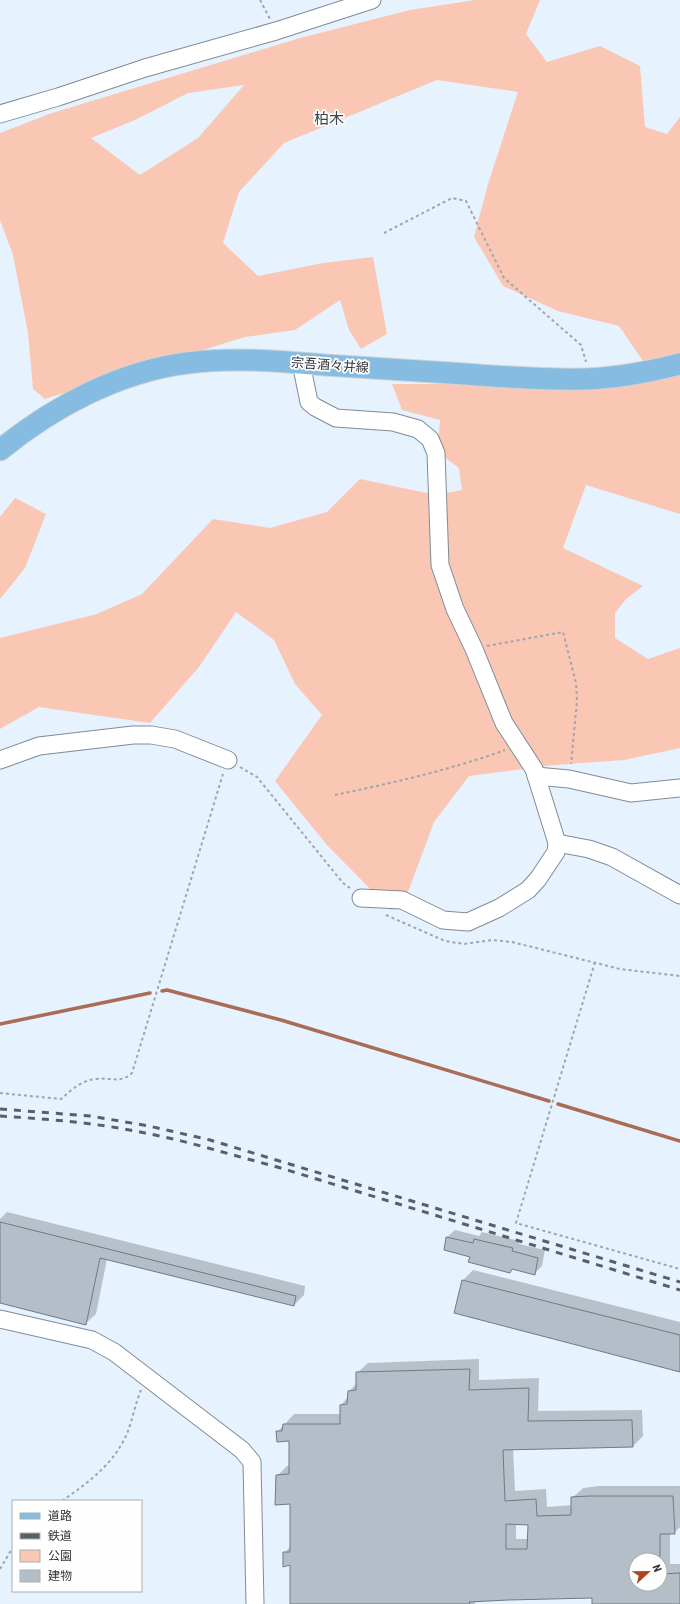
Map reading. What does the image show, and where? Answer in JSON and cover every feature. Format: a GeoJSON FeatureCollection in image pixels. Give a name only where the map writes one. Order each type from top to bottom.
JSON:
{"type":"FeatureCollection","features":[{"type":"Feature","properties":{"kind":"main road","name":"宗吾酒々井線"},"geometry":{"type":"LineString","coordinates":[[0,450],[41,420],[84,396],[114,382],[153,370],[185,363],[213,360],[301,363],[496,376],[591,379],[645,373],[680,364]]}},
{"type":"Feature","properties":{"kind":"street"},"geometry":{"type":"LineString","coordinates":[[0,114],[58,97],[145,68],[276,31],[372,0]]}},
{"type":"Feature","properties":{"kind":"street"},"geometry":{"type":"LineString","coordinates":[[301,363],[309,402],[315,407],[336,418],[393,422],[418,429],[430,439],[436,453],[440,565],[455,609],[474,649],[504,723],[534,769],[557,843],[556,852],[538,879],[528,890],[499,908],[468,922],[443,920],[402,900],[361,898]]}},
{"type":"Feature","properties":{"kind":"street"},"geometry":{"type":"LineString","coordinates":[[0,760],[39,746],[133,735],[151,735],[175,739],[228,760]]}},
{"type":"Feature","properties":{"kind":"street"},"geometry":{"type":"LineString","coordinates":[[536,776],[569,779],[631,793],[680,788]]}},
{"type":"Feature","properties":{"kind":"street"},"geometry":{"type":"LineString","coordinates":[[557,843],[589,849],[612,856],[680,895]]}},
{"type":"Feature","properties":{"kind":"street"},"geometry":{"type":"LineString","coordinates":[[0,1319],[92,1340],[114,1352],[242,1450],[252,1462],[255,1604]]}},
{"type":"Feature","properties":{"kind":"path"},"geometry":{"type":"LineString","coordinates":[[260,0],[276,31]]}},
{"type":"Feature","properties":{"kind":"path"},"geometry":{"type":"LineString","coordinates":[[384,233],[452,198],[466,200],[504,278],[581,345],[591,379]]}},
{"type":"Feature","properties":{"kind":"path"},"geometry":{"type":"LineString","coordinates":[[474,649],[563,632],[576,683],[577,701],[569,779]]}},
{"type":"Feature","properties":{"kind":"path"},"geometry":{"type":"LineString","coordinates":[[335,796],[479,760],[519,745]]}},
{"type":"Feature","properties":{"kind":"path"},"geometry":{"type":"LineString","coordinates":[[0,1094],[61,1099],[74,1087],[96,1078],[120,1080],[128,1077],[132,1073],[228,760],[257,777],[343,882],[361,898]]}},
{"type":"Feature","properties":{"kind":"path"},"geometry":{"type":"LineString","coordinates":[[381,912],[444,941],[464,944],[492,940],[512,942],[620,968],[680,976]]}},
{"type":"Feature","properties":{"kind":"path"},"geometry":{"type":"LineString","coordinates":[[595,962],[516,1223],[680,1269]]}},
{"type":"Feature","properties":{"kind":"path"},"geometry":{"type":"LineString","coordinates":[[64,1500],[80,1489],[110,1462],[124,1440],[136,1401],[146,1377]]}},
{"type":"Feature","properties":{"kind":"path"},"geometry":{"type":"LineString","coordinates":[[0,1569],[12,1549]]}},
{"type":"Feature","properties":{"kind":"green space"},"geometry":{"type":"Polygon","coordinates":[[[475,0],[540,0],[526,34],[547,62],[600,46],[640,66],[645,127],[667,134],[680,117],[680,514],[586,485],[563,548],[643,586],[626,599],[615,613],[615,638],[648,659],[680,648],[680,748],[624,760],[554,765],[469,776],[434,822],[402,908],[391,910],[327,845],[275,781],[322,715],[295,684],[274,640],[236,612],[199,667],[150,723],[39,707],[0,729],[0,638],[97,614],[142,594],[213,519],[270,528],[327,512],[360,479],[436,495],[462,490],[459,468],[443,456],[425,450],[439,434],[440,420],[402,410],[392,384],[540,384],[617,387],[643,361],[619,326],[558,311],[503,286],[474,237],[488,184],[518,92],[437,80],[284,143],[239,192],[223,243],[258,276],[323,263],[373,257],[387,334],[361,349],[349,330],[340,300],[295,330],[245,337],[45,399],[33,389],[28,333],[13,255],[0,220],[0,133],[52,113],[300,38],[410,10],[475,0]],[[244,85],[188,93],[135,120],[91,138],[140,175],[198,138],[244,85]]]}},
{"type":"Feature","properties":{"kind":"green space"},"geometry":{"type":"Polygon","coordinates":[[[15,498],[46,514],[25,568],[0,599],[0,517],[15,498]]]}},
{"type":"Feature","properties":{"kind":"building"},"geometry":{"type":"Polygon","coordinates":[[[0,1222],[296,1296],[294,1306],[100,1258],[86,1325],[0,1303],[0,1222]]]}},
{"type":"Feature","properties":{"kind":"building"},"geometry":{"type":"Polygon","coordinates":[[[446,1237],[473,1243],[474,1239],[513,1248],[512,1251],[538,1258],[535,1275],[512,1269],[510,1273],[468,1262],[470,1257],[444,1250],[446,1237]]]}},
{"type":"Feature","properties":{"kind":"building"},"geometry":{"type":"Polygon","coordinates":[[[462,1280],[680,1335],[680,1372],[454,1313],[462,1280]]]}},
{"type":"Feature","properties":{"kind":"building"},"geometry":{"type":"Polygon","coordinates":[[[470,1369],[469,1390],[529,1388],[528,1421],[632,1420],[633,1447],[503,1450],[505,1501],[536,1499],[537,1516],[571,1515],[571,1497],[673,1496],[675,1534],[660,1534],[660,1552],[628,1552],[628,1592],[668,1592],[668,1574],[680,1573],[680,1604],[592,1604],[592,1598],[469,1602],[470,1604],[290,1604],[290,1565],[283,1567],[283,1552],[290,1552],[290,1504],[275,1505],[276,1475],[289,1474],[289,1441],[277,1442],[276,1431],[282,1431],[283,1424],[340,1424],[340,1405],[347,1404],[348,1391],[356,1390],[356,1372],[470,1369]],[[506,1524],[506,1549],[527,1549],[528,1525],[506,1524]]]}},
{"type":"Feature","properties":{"kind":"waterway"},"geometry":{"type":"LineString","coordinates":[[162,991],[167,990],[281,1020],[549,1101]]}},
{"type":"Feature","properties":{"kind":"waterway"},"geometry":{"type":"LineString","coordinates":[[0,1024],[150,993]]}},
{"type":"Feature","properties":{"kind":"waterway"},"geometry":{"type":"LineString","coordinates":[[558,1104],[680,1141]]}},
{"type":"Feature","properties":{"kind":"railway"},"geometry":{"type":"LineString","coordinates":[[0,1109],[90,1116],[149,1126],[210,1140],[680,1282]]}},
{"type":"Feature","properties":{"kind":"railway"},"geometry":{"type":"LineString","coordinates":[[0,1116],[91,1124],[161,1136],[193,1144],[274,1166],[680,1290]]}},
{"type":"Feature","properties":{"kind":"district","name":"柏木"},"geometry":{"type":"Point","coordinates":[329,119]}}]}
